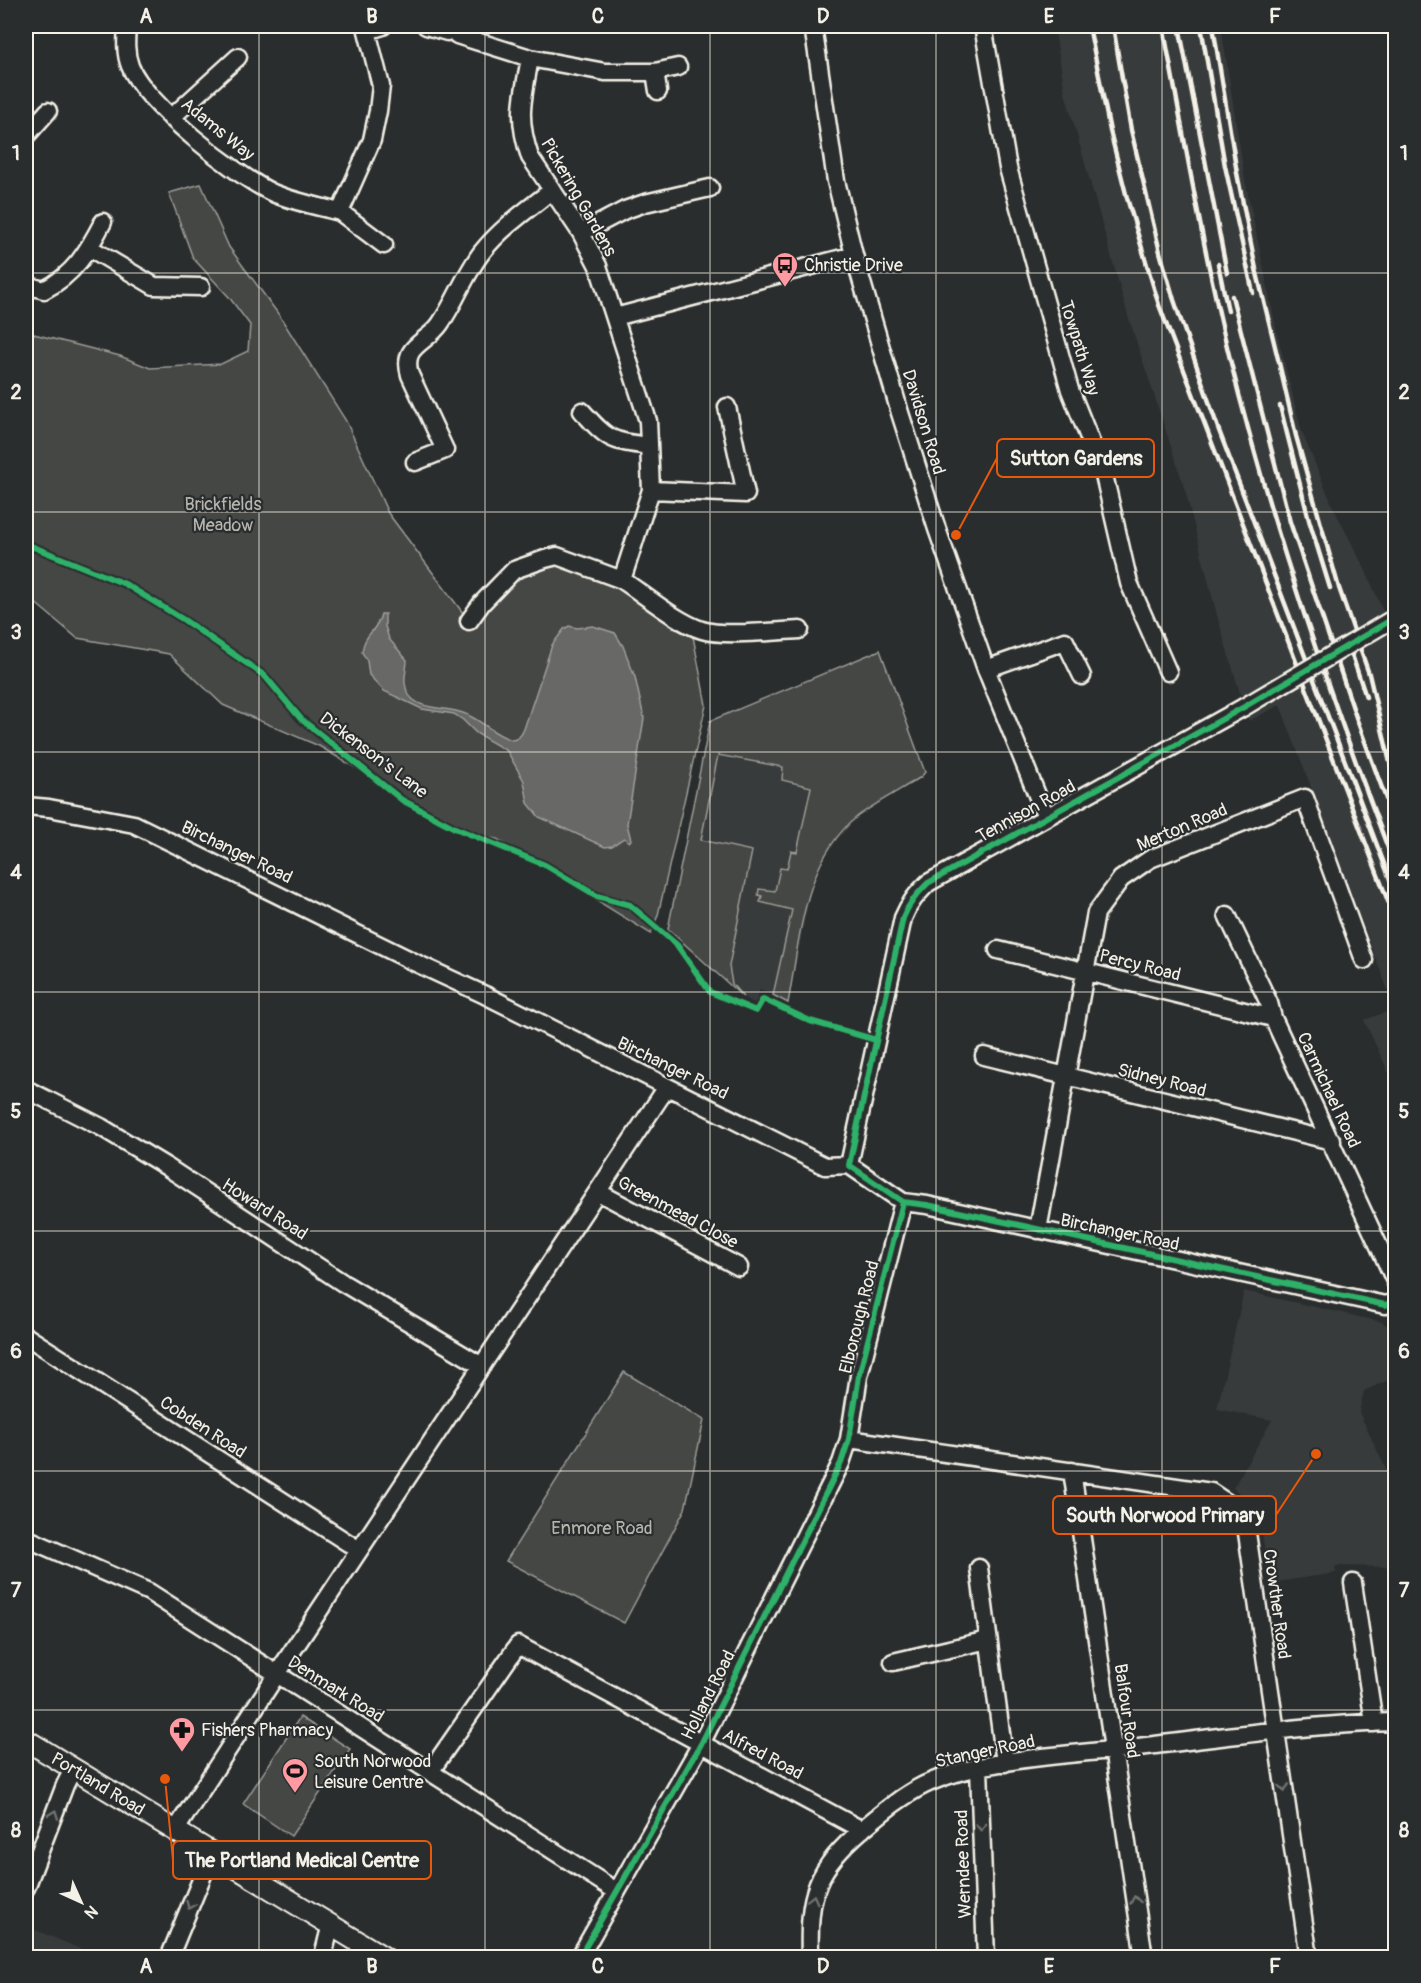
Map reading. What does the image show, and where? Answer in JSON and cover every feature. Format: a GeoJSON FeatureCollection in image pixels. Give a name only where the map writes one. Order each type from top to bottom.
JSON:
{"type":"FeatureCollection","features":[{"type":"Feature","properties":{"kind":"main road","name":"Portland Road"},"geometry":{"type":"LineString","coordinates":[[26,1740],[385,1958]]}},
{"type":"Feature","properties":{"kind":"street","name":"Adams Way"},"geometry":{"type":"LineString","coordinates":[[128,26],[125,46],[132,70],[141,87],[171,118],[210,151],[274,193],[340,212],[384,245]]}},
{"type":"Feature","properties":{"kind":"street"},"geometry":{"type":"LineString","coordinates":[[340,212],[372,140],[381,86],[367,31],[383,26]]}},
{"type":"Feature","properties":{"kind":"street"},"geometry":{"type":"LineString","coordinates":[[426,26],[530,58],[605,72],[655,72],[678,67]]}},
{"type":"Feature","properties":{"kind":"street","name":"Davidson Road"},"geometry":{"type":"LineString","coordinates":[[813,26],[836,182],[854,255],[913,455],[986,669],[1046,817]]}},
{"type":"Feature","properties":{"kind":"street","name":"Towpath Way"},"geometry":{"type":"LineString","coordinates":[[983,26],[1008,168],[1070,390],[1104,475],[1129,583],[1168,672]]}},
{"type":"Feature","properties":{"kind":"street"},"geometry":{"type":"LineString","coordinates":[[171,118],[238,57]]}},
{"type":"Feature","properties":{"kind":"street","name":"Pickering Gardens"},"geometry":{"type":"LineString","coordinates":[[530,58],[521,112],[522,129],[530,157],[581,233],[598,267],[615,317]]}},
{"type":"Feature","properties":{"kind":"street"},"geometry":{"type":"LineString","coordinates":[[655,72],[657,91]]}},
{"type":"Feature","properties":{"kind":"street"},"geometry":{"type":"LineString","coordinates":[[26,136],[48,111]]}},
{"type":"Feature","properties":{"kind":"street"},"geometry":{"type":"LineString","coordinates":[[581,233],[625,210],[645,203],[710,188]]}},
{"type":"Feature","properties":{"kind":"street"},"geometry":{"type":"LineString","coordinates":[[415,462],[445,450],[410,375],[406,363],[410,353],[439,327],[481,254],[493,240],[551,190]]}},
{"type":"Feature","properties":{"kind":"street"},"geometry":{"type":"LineString","coordinates":[[26,285],[44,290],[55,285],[78,266],[103,222]]}},
{"type":"Feature","properties":{"kind":"street"},"geometry":{"type":"LineString","coordinates":[[90,248],[154,286],[201,287]]}},
{"type":"Feature","properties":{"kind":"street"},"geometry":{"type":"LineString","coordinates":[[622,580],[651,490],[648,421],[615,317],[854,255]]}},
{"type":"Feature","properties":{"kind":"street"},"geometry":{"type":"LineString","coordinates":[[651,490],[747,494],[727,407]]}},
{"type":"Feature","properties":{"kind":"street"},"geometry":{"type":"LineString","coordinates":[[582,411],[599,431],[613,440],[649,446]]}},
{"type":"Feature","properties":{"kind":"street"},"geometry":{"type":"LineString","coordinates":[[469,621],[482,603],[514,570],[557,556],[622,580],[702,630],[716,633],[800,630]]}},
{"type":"Feature","properties":{"kind":"street","name":"Tennison Road"},"geometry":{"type":"LineString","coordinates":[[849,1165],[903,918],[909,904],[928,883],[1244,706],[1393,618]]}},
{"type":"Feature","properties":{"kind":"street"},"geometry":{"type":"LineString","coordinates":[[986,669],[1065,641],[1082,676]]}},
{"type":"Feature","properties":{"kind":"street","name":"Merton Road"},"geometry":{"type":"LineString","coordinates":[[1038,1230],[1096,913],[1121,879],[1150,859],[1305,798],[1364,960]]}},
{"type":"Feature","properties":{"kind":"street","name":"Birchanger Road"},"geometry":{"type":"LineString","coordinates":[[26,806],[50,808],[134,824],[484,995],[825,1167],[849,1165],[903,1202],[927,1205],[1385,1305],[1395,1302]]}},
{"type":"Feature","properties":{"kind":"street","name":"Carmichael Road"},"geometry":{"type":"LineString","coordinates":[[1227,915],[1395,1283]]}},
{"type":"Feature","properties":{"kind":"street","name":"Percy Road"},"geometry":{"type":"LineString","coordinates":[[998,950],[1274,1018]]}},
{"type":"Feature","properties":{"kind":"street","name":"Sidney Road"},"geometry":{"type":"LineString","coordinates":[[984,1056],[1332,1141]]}},
{"type":"Feature","properties":{"kind":"street"},"geometry":{"type":"LineString","coordinates":[[175,1831],[359,1550],[668,1087]]}},
{"type":"Feature","properties":{"kind":"street","name":"Howard Road"},"geometry":{"type":"LineString","coordinates":[[26,1089],[101,1127],[167,1167],[343,1283],[482,1366]]}},
{"type":"Feature","properties":{"kind":"street","name":"Greenmead Close"},"geometry":{"type":"LineString","coordinates":[[598,1191],[739,1267]]}},
{"type":"Feature","properties":{"kind":"street","name":"Elborough Road"},"geometry":{"type":"LineString","coordinates":[[849,1439],[859,1376],[903,1202]]}},
{"type":"Feature","properties":{"kind":"street","name":"Cobden Road"},"geometry":{"type":"LineString","coordinates":[[26,1336],[359,1550]]}},
{"type":"Feature","properties":{"kind":"street","name":"Crowther Road"},"geometry":{"type":"LineString","coordinates":[[849,1439],[1210,1492],[1232,1506],[1246,1526],[1309,1958]]}},
{"type":"Feature","properties":{"kind":"street","name":"Holland Road"},"geometry":{"type":"LineString","coordinates":[[579,1958],[701,1744],[825,1498],[849,1439]]}},
{"type":"Feature","properties":{"kind":"street","name":"Balfour Road"},"geometry":{"type":"LineString","coordinates":[[1072,1471],[1144,1958]]}},
{"type":"Feature","properties":{"kind":"street","name":"Denmark Road"},"geometry":{"type":"LineString","coordinates":[[26,1538],[149,1592],[616,1891]]}},
{"type":"Feature","properties":{"kind":"street"},"geometry":{"type":"LineString","coordinates":[[979,1568],[1005,1763]]}},
{"type":"Feature","properties":{"kind":"street"},"geometry":{"type":"LineString","coordinates":[[1353,1583],[1374,1723]]}},
{"type":"Feature","properties":{"kind":"street"},"geometry":{"type":"LineString","coordinates":[[893,1662],[988,1640]]}},
{"type":"Feature","properties":{"kind":"street","name":"Alfred Road"},"geometry":{"type":"LineString","coordinates":[[430,1772],[518,1645],[862,1830]]}},
{"type":"Feature","properties":{"kind":"street","name":"Stanger Road"},"geometry":{"type":"LineString","coordinates":[[810,1958],[810,1915],[818,1883],[831,1860],[896,1802],[913,1791],[942,1778],[1005,1763],[1275,1730],[1395,1722]]}},
{"type":"Feature","properties":{"kind":"street","name":"Werndee Road"},"geometry":{"type":"LineString","coordinates":[[980,1768],[986,1958]]}},
{"type":"Feature","properties":{"kind":"street"},"geometry":{"type":"LineString","coordinates":[[26,1888],[64,1785],[73,1769]]}},
{"type":"Feature","properties":{"kind":"street"},"geometry":{"type":"LineString","coordinates":[[169,1958],[212,1853]]}},
{"type":"Feature","properties":{"kind":"street"},"geometry":{"type":"LineString","coordinates":[[324,1952],[326,1938],[332,1926]]}},
{"type":"Feature","properties":{"kind":"shaded area"},"geometry":{"type":"Polygon","coordinates":[[[1054,26],[1221,26],[1245,180],[1278,337],[1302,432],[1333,507],[1395,632],[1395,1009],[1280,705],[1249,721],[1244,707],[1218,619],[1184,486],[1128,316],[1065,93],[1054,26]]]}},
{"type":"Feature","properties":{"kind":"shaded area"},"geometry":{"type":"Polygon","coordinates":[[[381,614],[385,614],[385,626],[389,639],[407,660],[405,683],[413,699],[419,704],[463,713],[499,735],[512,740],[518,738],[523,731],[552,645],[564,629],[569,626],[577,628],[593,626],[615,633],[623,646],[635,677],[644,718],[627,824],[631,840],[629,842],[624,838],[612,846],[605,847],[539,817],[528,803],[524,781],[507,751],[476,733],[454,714],[422,709],[384,691],[369,675],[367,661],[362,652],[365,641],[377,625],[381,614]]]}},
{"type":"Feature","properties":{"kind":"shaded area"},"geometry":{"type":"Polygon","coordinates":[[[880,650],[925,772],[921,777],[858,817],[835,842],[818,869],[810,893],[788,1003],[760,989],[756,1004],[743,997],[668,929],[710,721],[880,650]]]}},
{"type":"Feature","properties":{"kind":"shaded area"},"geometry":{"type":"Polygon","coordinates":[[[1395,1009],[1395,1086],[1364,1020],[1395,1009]]]}},
{"type":"Feature","properties":{"kind":"shaded area"},"geometry":{"type":"Polygon","coordinates":[[[1244,1291],[1382,1322],[1395,1331],[1395,1377],[1364,1391],[1359,1412],[1395,1488],[1395,1567],[1335,1566],[1336,1573],[1271,1583],[1260,1524],[1247,1500],[1233,1488],[1272,1420],[1217,1409],[1244,1291]]]}},
{"type":"Feature","properties":{"kind":"shaded area"},"geometry":{"type":"Polygon","coordinates":[[[26,1926],[95,1955],[94,1957],[26,1957],[26,1926]]]}},
{"type":"Feature","properties":{"kind":"green space","name":"Brickfields Meadow"},"geometry":{"type":"Polygon","coordinates":[[[201,184],[229,247],[279,315],[346,421],[388,513],[469,621],[515,572],[557,548],[692,631],[706,705],[658,915],[651,934],[497,839],[465,834],[319,746],[223,705],[169,654],[77,638],[26,595],[26,332],[120,356],[150,368],[221,364],[248,351],[250,325],[229,297],[193,258],[169,193],[201,184]]]}},
{"type":"Feature","properties":{"kind":"green space"},"geometry":{"type":"Polygon","coordinates":[[[880,650],[925,772],[921,777],[858,816],[840,834],[826,854],[807,902],[788,1003],[773,995],[792,910],[760,902],[762,896],[758,895],[759,889],[775,891],[780,868],[787,869],[791,851],[797,852],[811,787],[782,780],[783,767],[718,755],[701,840],[752,851],[729,966],[732,984],[743,997],[668,929],[710,721],[880,650]]]}},
{"type":"Feature","properties":{"kind":"green space","name":"Enmore Road"},"geometry":{"type":"Polygon","coordinates":[[[624,1372],[704,1420],[685,1509],[624,1623],[506,1561],[624,1372]]]}},
{"type":"Feature","properties":{"kind":"green space","name":"South Norwood Leisure Centre"},"geometry":{"type":"Polygon","coordinates":[[[300,1717],[350,1749],[291,1836],[243,1804],[300,1717]]]}},
{"type":"Feature","properties":{"kind":"railway"},"geometry":{"type":"LineString","coordinates":[[1089,26],[1110,131],[1159,305],[1396,922]]}},
{"type":"Feature","properties":{"kind":"railway"},"geometry":{"type":"LineString","coordinates":[[1113,26],[1131,130],[1160,252],[1174,300],[1218,428],[1396,895]]}},
{"type":"Feature","properties":{"kind":"railway"},"geometry":{"type":"LineString","coordinates":[[1163,26],[1210,273],[1246,420],[1304,614],[1396,869]]}},
{"type":"Feature","properties":{"kind":"railway"},"geometry":{"type":"LineString","coordinates":[[1179,26],[1227,273]]}},
{"type":"Feature","properties":{"kind":"railway"},"geometry":{"type":"LineString","coordinates":[[1201,26],[1225,166],[1253,293]]}},
{"type":"Feature","properties":{"kind":"railway"},"geometry":{"type":"LineString","coordinates":[[1213,26],[1237,173],[1256,269],[1296,436],[1339,588],[1369,674],[1396,788]]}},
{"type":"Feature","properties":{"kind":"railway"},"geometry":{"type":"LineString","coordinates":[[1218,264],[1228,311]]}},
{"type":"Feature","properties":{"kind":"railway"},"geometry":{"type":"LineString","coordinates":[[1232,296],[1290,522],[1357,720],[1396,826]]}},
{"type":"Feature","properties":{"kind":"railway"},"geometry":{"type":"LineString","coordinates":[[1280,406],[1309,520],[1330,588]]}},
{"type":"Feature","properties":{"kind":"railway"},"geometry":{"type":"LineString","coordinates":[[1346,637],[1366,697]]}},
{"type":"Feature","properties":{"kind":"cycle path","name":"Dickenson's Lane"},"geometry":{"type":"LineString","coordinates":[[26,544],[125,584],[184,620],[265,676],[301,719],[402,800],[455,828],[545,865],[597,896],[630,905],[677,945],[710,992],[756,1011],[763,999],[810,1021],[876,1040]]}},
{"type":"Feature","properties":{"kind":"cycle path"},"geometry":{"type":"LineString","coordinates":[[1396,617],[1244,707],[928,883],[914,899],[903,918],[849,1165],[903,1202],[927,1205],[1385,1305],[1396,1302]]}},
{"type":"Feature","properties":{"kind":"cycle path"},"geometry":{"type":"LineString","coordinates":[[579,1958],[701,1744],[841,1463],[849,1439],[859,1376],[903,1202]]}},
{"type":"Feature","properties":{"kind":"place","name":"Christie Drive"},"geometry":{"type":"Point","coordinates":[785,288]}},
{"type":"Feature","properties":{"kind":"place","name":"Sutton Gardens"},"geometry":{"type":"Point","coordinates":[956,535]}},
{"type":"Feature","properties":{"kind":"place","name":"South Norwood Primary"},"geometry":{"type":"Point","coordinates":[1316,1454]}},
{"type":"Feature","properties":{"kind":"place","name":"Fishers Pharmacy"},"geometry":{"type":"Point","coordinates":[182,1753]}},
{"type":"Feature","properties":{"kind":"place","name":"The Portland Medical Centre"},"geometry":{"type":"Point","coordinates":[165,1779]}},
{"type":"Feature","properties":{"kind":"place","name":"South Norwood Leisure Centre"},"geometry":{"type":"Point","coordinates":[295,1794]}}]}
